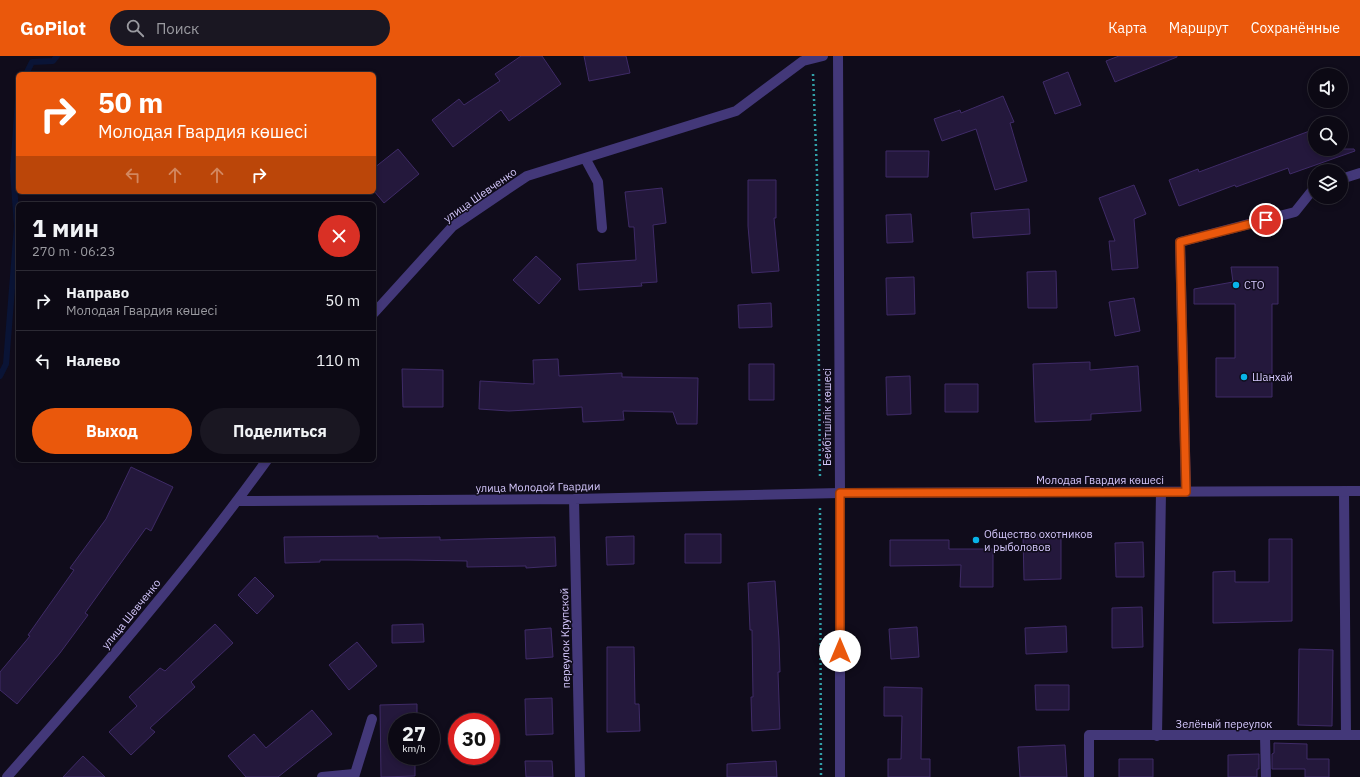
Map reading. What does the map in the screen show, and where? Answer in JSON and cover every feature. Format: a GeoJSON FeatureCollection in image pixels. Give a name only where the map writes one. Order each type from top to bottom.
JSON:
{"type":"FeatureCollection","features":[{"type":"Feature","properties":{"kind":"street","name":"улица Шевченко"},"geometry":{"type":"LineString","coordinates":[[376,311],[453,226],[527,176],[736,111],[802,61],[823,56]]}},
{"type":"Feature","properties":{"kind":"street","name":"Бейбітшілік көшесі"},"geometry":{"type":"LineString","coordinates":[[838,56],[840,777]]}},
{"type":"Feature","properties":{"kind":"street"},"geometry":{"type":"LineString","coordinates":[[585,158],[598,182],[602,228]]}},
{"type":"Feature","properties":{"kind":"street"},"geometry":{"type":"LineString","coordinates":[[1348,177],[1360,173]]}},
{"type":"Feature","properties":{"kind":"street"},"geometry":{"type":"LineString","coordinates":[[1186,492],[1180,242],[1295,212],[1308,196]]}},
{"type":"Feature","properties":{"kind":"street","name":"улица Шевченко"},"geometry":{"type":"LineString","coordinates":[[7,777],[93,679],[237,501],[266,462]]}},
{"type":"Feature","properties":{"kind":"street","name":"Молодая Гвардия көшесі"},"geometry":{"type":"LineString","coordinates":[[840,493],[1360,491]]}},
{"type":"Feature","properties":{"kind":"street"},"geometry":{"type":"LineString","coordinates":[[1157,736],[1161,492]]}},
{"type":"Feature","properties":{"kind":"street"},"geometry":{"type":"LineString","coordinates":[[1344,492],[1346,735]]}},
{"type":"Feature","properties":{"kind":"street","name":"улица Молодой Гвардии"},"geometry":{"type":"LineString","coordinates":[[237,501],[574,499],[840,493]]}},
{"type":"Feature","properties":{"kind":"street","name":"переулок Крупской"},"geometry":{"type":"LineString","coordinates":[[574,499],[580,777]]}},
{"type":"Feature","properties":{"kind":"street"},"geometry":{"type":"LineString","coordinates":[[322,777],[354,776],[372,719]]}},
{"type":"Feature","properties":{"kind":"street","name":"Зелёный переулок"},"geometry":{"type":"LineString","coordinates":[[1089,777],[1089,736],[1360,735]]}},
{"type":"Feature","properties":{"kind":"street"},"geometry":{"type":"LineString","coordinates":[[1265,736],[1266,777]]}},
{"type":"Feature","properties":{"kind":"path"},"geometry":{"type":"LineString","coordinates":[[815,94],[818,180],[821,777]]}},
{"type":"Feature","properties":{"kind":"building"},"geometry":{"type":"Polygon","coordinates":[[[521,56],[542,56],[561,84],[509,121],[501,110],[453,147],[432,120],[459,99],[464,105],[500,81],[495,74],[521,56]]]}},
{"type":"Feature","properties":{"kind":"building"},"geometry":{"type":"Polygon","coordinates":[[[584,56],[626,56],[630,73],[589,81],[584,56]]]}},
{"type":"Feature","properties":{"kind":"building"},"geometry":{"type":"Polygon","coordinates":[[[1119,56],[1177,57],[1115,82],[1106,61],[1119,56]]]}},
{"type":"Feature","properties":{"kind":"building"},"geometry":{"type":"Polygon","coordinates":[[[1068,72],[1081,105],[1055,114],[1043,82],[1068,72]]]}},
{"type":"Feature","properties":{"kind":"building"},"geometry":{"type":"Polygon","coordinates":[[[1003,96],[1014,122],[1010,123],[1027,181],[995,190],[976,129],[942,141],[934,119],[960,110],[961,113],[1003,96]]]}},
{"type":"Feature","properties":{"kind":"building"},"geometry":{"type":"Polygon","coordinates":[[[1308,132],[1308,156],[1341,156],[1318,164],[1308,164],[1308,168],[1290,174],[1288,168],[1236,187],[1235,185],[1179,206],[1169,180],[1198,169],[1199,172],[1308,132]]]}},
{"type":"Feature","properties":{"kind":"building"},"geometry":{"type":"Polygon","coordinates":[[[398,149],[419,174],[384,203],[376,193],[376,166],[398,149]]]}},
{"type":"Feature","properties":{"kind":"building"},"geometry":{"type":"Polygon","coordinates":[[[1348,149],[1354,149],[1355,151],[1348,153],[1348,149]]]}},
{"type":"Feature","properties":{"kind":"building"},"geometry":{"type":"Polygon","coordinates":[[[886,151],[929,151],[928,177],[886,177],[886,151]]]}},
{"type":"Feature","properties":{"kind":"building"},"geometry":{"type":"Polygon","coordinates":[[[748,180],[776,180],[776,218],[774,218],[779,271],[752,273],[748,226],[748,180]]]}},
{"type":"Feature","properties":{"kind":"building"},"geometry":{"type":"Polygon","coordinates":[[[1134,185],[1146,214],[1134,219],[1138,268],[1112,270],[1109,241],[1115,241],[1099,198],[1134,185]]]}},
{"type":"Feature","properties":{"kind":"building"},"geometry":{"type":"Polygon","coordinates":[[[662,188],[666,223],[653,225],[657,282],[641,283],[642,286],[579,290],[577,264],[636,260],[634,227],[629,227],[625,192],[662,188]]]}},
{"type":"Feature","properties":{"kind":"building"},"geometry":{"type":"Polygon","coordinates":[[[1029,209],[1030,234],[973,238],[971,213],[1029,209]]]}},
{"type":"Feature","properties":{"kind":"building"},"geometry":{"type":"Polygon","coordinates":[[[911,214],[913,242],[887,243],[886,215],[911,214]]]}},
{"type":"Feature","properties":{"kind":"building"},"geometry":{"type":"Polygon","coordinates":[[[536,256],[561,279],[539,304],[513,280],[536,256]]]}},
{"type":"Feature","properties":{"kind":"building"},"geometry":{"type":"Polygon","coordinates":[[[1231,267],[1278,267],[1278,304],[1272,304],[1272,397],[1216,397],[1216,358],[1235,358],[1235,304],[1194,304],[1194,289],[1233,282],[1231,267]]]}},
{"type":"Feature","properties":{"kind":"building"},"geometry":{"type":"Polygon","coordinates":[[[1056,271],[1057,308],[1028,308],[1027,272],[1056,271]]]}},
{"type":"Feature","properties":{"kind":"building"},"geometry":{"type":"Polygon","coordinates":[[[914,277],[915,314],[887,315],[886,278],[914,277]]]}},
{"type":"Feature","properties":{"kind":"building"},"geometry":{"type":"Polygon","coordinates":[[[1134,298],[1140,331],[1115,336],[1109,302],[1134,298]]]}},
{"type":"Feature","properties":{"kind":"building"},"geometry":{"type":"Polygon","coordinates":[[[771,303],[772,327],[739,328],[738,305],[771,303]]]}},
{"type":"Feature","properties":{"kind":"building"},"geometry":{"type":"Polygon","coordinates":[[[558,359],[559,376],[622,373],[622,377],[698,378],[697,424],[677,424],[673,412],[623,411],[624,420],[583,422],[582,407],[509,411],[479,409],[480,381],[534,384],[533,360],[558,359]]]}},
{"type":"Feature","properties":{"kind":"building"},"geometry":{"type":"Polygon","coordinates":[[[1090,362],[1090,370],[1138,366],[1141,411],[1091,414],[1091,420],[1035,422],[1033,364],[1090,362]]]}},
{"type":"Feature","properties":{"kind":"building"},"geometry":{"type":"Polygon","coordinates":[[[749,364],[774,364],[774,400],[749,400],[749,364]]]}},
{"type":"Feature","properties":{"kind":"building"},"geometry":{"type":"Polygon","coordinates":[[[402,369],[443,370],[443,407],[403,407],[402,369]]]}},
{"type":"Feature","properties":{"kind":"building"},"geometry":{"type":"Polygon","coordinates":[[[910,376],[911,414],[887,415],[886,377],[910,376]]]}},
{"type":"Feature","properties":{"kind":"building"},"geometry":{"type":"Polygon","coordinates":[[[945,384],[978,384],[978,412],[945,412],[945,384]]]}},
{"type":"Feature","properties":{"kind":"building"},"geometry":{"type":"Polygon","coordinates":[[[131,467],[173,487],[151,531],[146,528],[85,613],[88,615],[60,653],[17,704],[0,690],[0,672],[30,636],[28,635],[74,570],[70,568],[106,519],[131,467]]]}},
{"type":"Feature","properties":{"kind":"building"},"geometry":{"type":"Polygon","coordinates":[[[685,534],[721,534],[721,563],[685,563],[685,534]]]}},
{"type":"Feature","properties":{"kind":"building"},"geometry":{"type":"Polygon","coordinates":[[[1023,535],[1061,535],[1061,579],[1024,580],[1023,535]]]}},
{"type":"Feature","properties":{"kind":"building"},"geometry":{"type":"Polygon","coordinates":[[[378,536],[378,538],[440,537],[440,540],[555,537],[556,566],[526,568],[526,566],[467,567],[467,561],[408,560],[320,560],[320,562],[285,563],[284,537],[378,536]]]}},
{"type":"Feature","properties":{"kind":"building"},"geometry":{"type":"Polygon","coordinates":[[[634,536],[634,564],[607,565],[606,537],[634,536]]]}},
{"type":"Feature","properties":{"kind":"building"},"geometry":{"type":"Polygon","coordinates":[[[1269,539],[1292,539],[1292,621],[1213,623],[1213,572],[1235,571],[1235,582],[1269,582],[1269,539]]]}},
{"type":"Feature","properties":{"kind":"building"},"geometry":{"type":"Polygon","coordinates":[[[890,540],[949,540],[949,549],[993,549],[993,587],[960,587],[961,565],[890,566],[890,540]]]}},
{"type":"Feature","properties":{"kind":"building"},"geometry":{"type":"Polygon","coordinates":[[[1143,542],[1144,577],[1116,577],[1115,543],[1143,542]]]}},
{"type":"Feature","properties":{"kind":"building"},"geometry":{"type":"Polygon","coordinates":[[[255,577],[274,596],[257,614],[238,595],[255,577]]]}},
{"type":"Feature","properties":{"kind":"building"},"geometry":{"type":"Polygon","coordinates":[[[775,581],[779,640],[780,672],[778,672],[780,729],[752,731],[752,630],[750,630],[748,583],[775,581]]]}},
{"type":"Feature","properties":{"kind":"building"},"geometry":{"type":"Polygon","coordinates":[[[1142,607],[1143,647],[1112,648],[1112,608],[1142,607]]]}},
{"type":"Feature","properties":{"kind":"building"},"geometry":{"type":"Polygon","coordinates":[[[215,624],[233,643],[191,682],[195,687],[150,728],[155,732],[131,755],[109,732],[137,706],[129,697],[160,668],[165,671],[215,624]]]}},
{"type":"Feature","properties":{"kind":"building"},"geometry":{"type":"Polygon","coordinates":[[[423,624],[424,642],[392,643],[392,625],[423,624]]]}},
{"type":"Feature","properties":{"kind":"building"},"geometry":{"type":"Polygon","coordinates":[[[1066,626],[1067,652],[1026,654],[1025,628],[1066,626]]]}},
{"type":"Feature","properties":{"kind":"building"},"geometry":{"type":"Polygon","coordinates":[[[917,627],[919,657],[891,659],[889,629],[917,627]]]}},
{"type":"Feature","properties":{"kind":"building"},"geometry":{"type":"Polygon","coordinates":[[[551,628],[553,657],[526,659],[525,630],[551,628]]]}},
{"type":"Feature","properties":{"kind":"building"},"geometry":{"type":"Polygon","coordinates":[[[357,642],[377,666],[349,690],[329,665],[357,642]]]}},
{"type":"Feature","properties":{"kind":"building"},"geometry":{"type":"Polygon","coordinates":[[[607,647],[634,647],[635,704],[639,704],[640,731],[607,732],[607,647]]]}},
{"type":"Feature","properties":{"kind":"building"},"geometry":{"type":"Polygon","coordinates":[[[1299,649],[1333,650],[1332,726],[1298,725],[1299,649]]]}},
{"type":"Feature","properties":{"kind":"building"},"geometry":{"type":"Polygon","coordinates":[[[1035,685],[1069,685],[1069,710],[1036,710],[1035,685]]]}},
{"type":"Feature","properties":{"kind":"building"},"geometry":{"type":"Polygon","coordinates":[[[884,687],[922,688],[921,759],[930,759],[930,777],[888,777],[888,759],[901,759],[902,716],[884,716],[884,687]]]}},
{"type":"Feature","properties":{"kind":"building"},"geometry":{"type":"Polygon","coordinates":[[[552,698],[553,734],[526,735],[525,699],[552,698]]]}},
{"type":"Feature","properties":{"kind":"building"},"geometry":{"type":"Polygon","coordinates":[[[417,704],[417,713],[388,713],[388,765],[415,765],[415,776],[381,777],[380,705],[417,704]]]}},
{"type":"Feature","properties":{"kind":"building"},"geometry":{"type":"Polygon","coordinates":[[[312,710],[332,734],[278,777],[246,777],[228,756],[254,734],[266,748],[312,710]]]}},
{"type":"Feature","properties":{"kind":"building"},"geometry":{"type":"Polygon","coordinates":[[[1274,743],[1307,744],[1307,759],[1329,759],[1329,777],[1305,777],[1305,769],[1272,769],[1274,743]]]}},
{"type":"Feature","properties":{"kind":"building"},"geometry":{"type":"Polygon","coordinates":[[[1065,745],[1067,777],[1020,777],[1018,747],[1065,745]]]}},
{"type":"Feature","properties":{"kind":"building"},"geometry":{"type":"Polygon","coordinates":[[[1259,754],[1259,769],[1257,769],[1257,777],[1228,777],[1228,755],[1259,754]]]}},
{"type":"Feature","properties":{"kind":"building"},"geometry":{"type":"Polygon","coordinates":[[[83,756],[105,777],[63,777],[83,756]]]}},
{"type":"Feature","properties":{"kind":"building"},"geometry":{"type":"Polygon","coordinates":[[[1119,759],[1153,759],[1153,777],[1119,777],[1119,759]]]}},
{"type":"Feature","properties":{"kind":"building"},"geometry":{"type":"Polygon","coordinates":[[[525,761],[552,761],[553,777],[526,777],[525,761]]]}},
{"type":"Feature","properties":{"kind":"building"},"geometry":{"type":"Polygon","coordinates":[[[776,761],[777,777],[727,777],[727,764],[776,761]]]}},
{"type":"Feature","properties":{"kind":"waterway"},"geometry":{"type":"LineString","coordinates":[[27,72],[32,62],[53,61],[57,56]]}},
{"type":"Feature","properties":{"kind":"waterway"},"geometry":{"type":"LineString","coordinates":[[16,128],[13,171],[16,212]]}},
{"type":"Feature","properties":{"kind":"waterway"},"geometry":{"type":"LineString","coordinates":[[0,376],[6,364],[16,239]]}},
{"type":"Feature","properties":{"kind":"place","name":"СТО"},"geometry":{"type":"Point","coordinates":[1236,285]}},
{"type":"Feature","properties":{"kind":"place","name":"Шанхай"},"geometry":{"type":"Point","coordinates":[1244,377]}},
{"type":"Feature","properties":{"kind":"place","name":"Общество охотников и рыболовов"},"geometry":{"type":"Point","coordinates":[976,540]}},
{"type":"Feature","properties":{"kind":"route"},"geometry":{"type":"LineString","coordinates":[[840,651],[840,493],[1186,492],[1180,242],[1266,220]]}}]}
